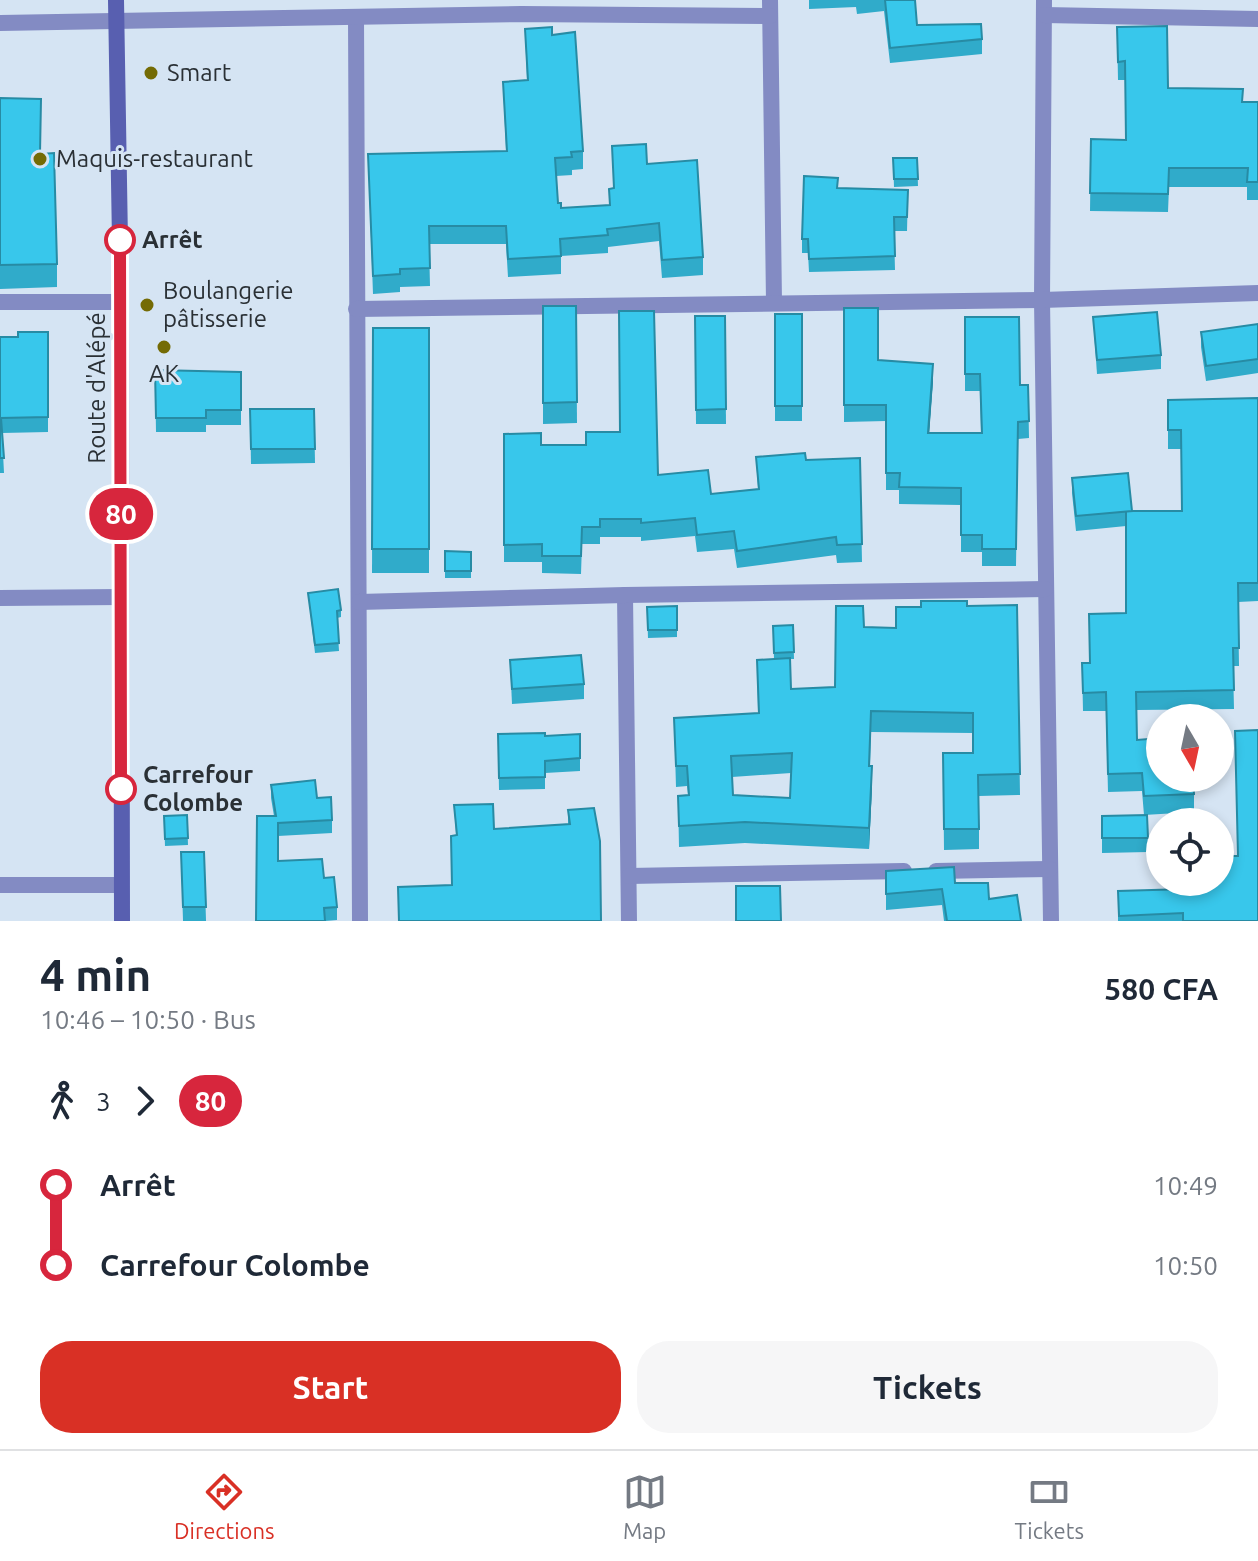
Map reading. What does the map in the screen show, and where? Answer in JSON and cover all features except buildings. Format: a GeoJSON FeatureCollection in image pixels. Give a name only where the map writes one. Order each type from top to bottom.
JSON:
{"type":"FeatureCollection","features":[{"type":"Feature","properties":{"kind":"main road","name":"Route d'Alépé"},"geometry":{"type":"LineString","coordinates":[[116,0],[121,302],[122,921]]}},
{"type":"Feature","properties":{"kind":"street"},"geometry":{"type":"LineString","coordinates":[[1051,921],[1042,300],[1044,7],[1258,19]]}},
{"type":"Feature","properties":{"kind":"street"},"geometry":{"type":"LineString","coordinates":[[0,23],[770,8],[774,302]]}},
{"type":"Feature","properties":{"kind":"street"},"geometry":{"type":"LineString","coordinates":[[356,17],[360,921]]}},
{"type":"Feature","properties":{"kind":"street"},"geometry":{"type":"LineString","coordinates":[[356,309],[1042,300],[1258,293]]}},
{"type":"Feature","properties":{"kind":"street"},"geometry":{"type":"LineString","coordinates":[[0,302],[121,302]]}},
{"type":"Feature","properties":{"kind":"street"},"geometry":{"type":"LineString","coordinates":[[359,602],[1045,589]]}},
{"type":"Feature","properties":{"kind":"street"},"geometry":{"type":"LineString","coordinates":[[625,595],[629,921]]}},
{"type":"Feature","properties":{"kind":"street"},"geometry":{"type":"LineString","coordinates":[[0,598],[121,597]]}},
{"type":"Feature","properties":{"kind":"street"},"geometry":{"type":"LineString","coordinates":[[629,876],[1050,869]]}},
{"type":"Feature","properties":{"kind":"street"},"geometry":{"type":"LineString","coordinates":[[0,885],[121,885]]}},
{"type":"Feature","properties":{"kind":"bus line","name":"80"},"geometry":{"type":"LineString","coordinates":[[120,240],[121,789]]}},
{"type":"Feature","properties":{"kind":"place","name":"Smart"},"geometry":{"type":"Point","coordinates":[151,73]}},
{"type":"Feature","properties":{"kind":"place","name":"Maquis-restaurant"},"geometry":{"type":"Point","coordinates":[40,159]}},
{"type":"Feature","properties":{"kind":"place","name":"Arrêt"},"geometry":{"type":"Point","coordinates":[120,240]}},
{"type":"Feature","properties":{"kind":"place","name":"Boulangerie pâtisserie"},"geometry":{"type":"Point","coordinates":[147,305]}},
{"type":"Feature","properties":{"kind":"place","name":"AK"},"geometry":{"type":"Point","coordinates":[164,347]}},
{"type":"Feature","properties":{"kind":"place","name":"Carrefour Colombe"},"geometry":{"type":"Point","coordinates":[121,789]}}]}
